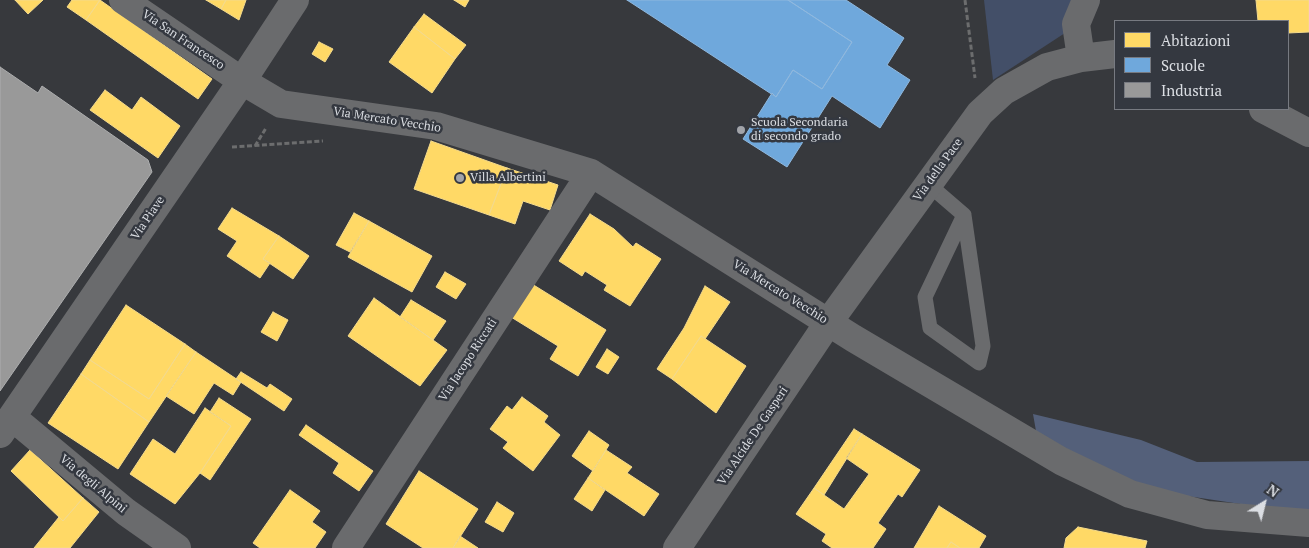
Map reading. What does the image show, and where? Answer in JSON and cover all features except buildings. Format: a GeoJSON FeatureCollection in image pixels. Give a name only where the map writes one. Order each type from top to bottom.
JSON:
{"type":"FeatureCollection","features":[{"type":"Feature","properties":{"kind":"street","name":"Via San Francesco"},"geometry":{"type":"LineString","coordinates":[[123,0],[242,81]]}},
{"type":"Feature","properties":{"kind":"street","name":"Via Piave"},"geometry":{"type":"LineString","coordinates":[[6,426],[242,81],[295,0]]}},
{"type":"Feature","properties":{"kind":"street"},"geometry":{"type":"LineString","coordinates":[[1081,58],[1076,24],[1086,0]]}},
{"type":"Feature","properties":{"kind":"street","name":"Via della Pace"},"geometry":{"type":"LineString","coordinates":[[828,323],[980,113],[1004,91],[1047,67],[1081,58],[1114,54]]}},
{"type":"Feature","properties":{"kind":"street","name":"Via Mercato Vecchio"},"geometry":{"type":"LineString","coordinates":[[242,81],[281,104],[436,126],[591,173],[828,323],[1061,461],[1130,494],[1207,515],[1309,523]]}},
{"type":"Feature","properties":{"kind":"street"},"geometry":{"type":"LineString","coordinates":[[1265,110],[1309,133]]}},
{"type":"Feature","properties":{"kind":"street","name":"Via Jacopo Riccati"},"geometry":{"type":"LineString","coordinates":[[346,548],[591,173]]}},
{"type":"Feature","properties":{"kind":"street","name":"Via Alcide De Gasperi"},"geometry":{"type":"LineString","coordinates":[[677,548],[828,323]]}},
{"type":"Feature","properties":{"kind":"street","name":"Via degli Alpini"},"geometry":{"type":"LineString","coordinates":[[6,426],[177,548]]}},
{"type":"Feature","properties":{"kind":"lane"},"geometry":{"type":"LineString","coordinates":[[928,184],[964,214],[983,346],[978,363],[930,328],[925,297],[964,214]]}},
{"type":"Feature","properties":{"kind":"path"},"geometry":{"type":"LineString","coordinates":[[964,0],[980,113]]}},
{"type":"Feature","properties":{"kind":"path"},"geometry":{"type":"LineString","coordinates":[[226,150],[234,146],[331,141]]}},
{"type":"Feature","properties":{"kind":"shaded area"},"geometry":{"type":"Polygon","coordinates":[[[984,0],[1073,0],[1065,33],[993,80],[984,0]]]}},
{"type":"Feature","properties":{"kind":"shaded area"},"geometry":{"type":"Polygon","coordinates":[[[1033,414],[1141,440],[1197,462],[1309,461],[1309,510],[1254,506],[1147,490],[1110,475],[1036,431],[1033,414]]]}},
{"type":"Feature","properties":{"kind":"place","name":"Scuola Secondaria di secondo grado"},"geometry":{"type":"Point","coordinates":[741,130]}},
{"type":"Feature","properties":{"kind":"place","name":"Villa Albertini"},"geometry":{"type":"Point","coordinates":[460,178]}}]}
